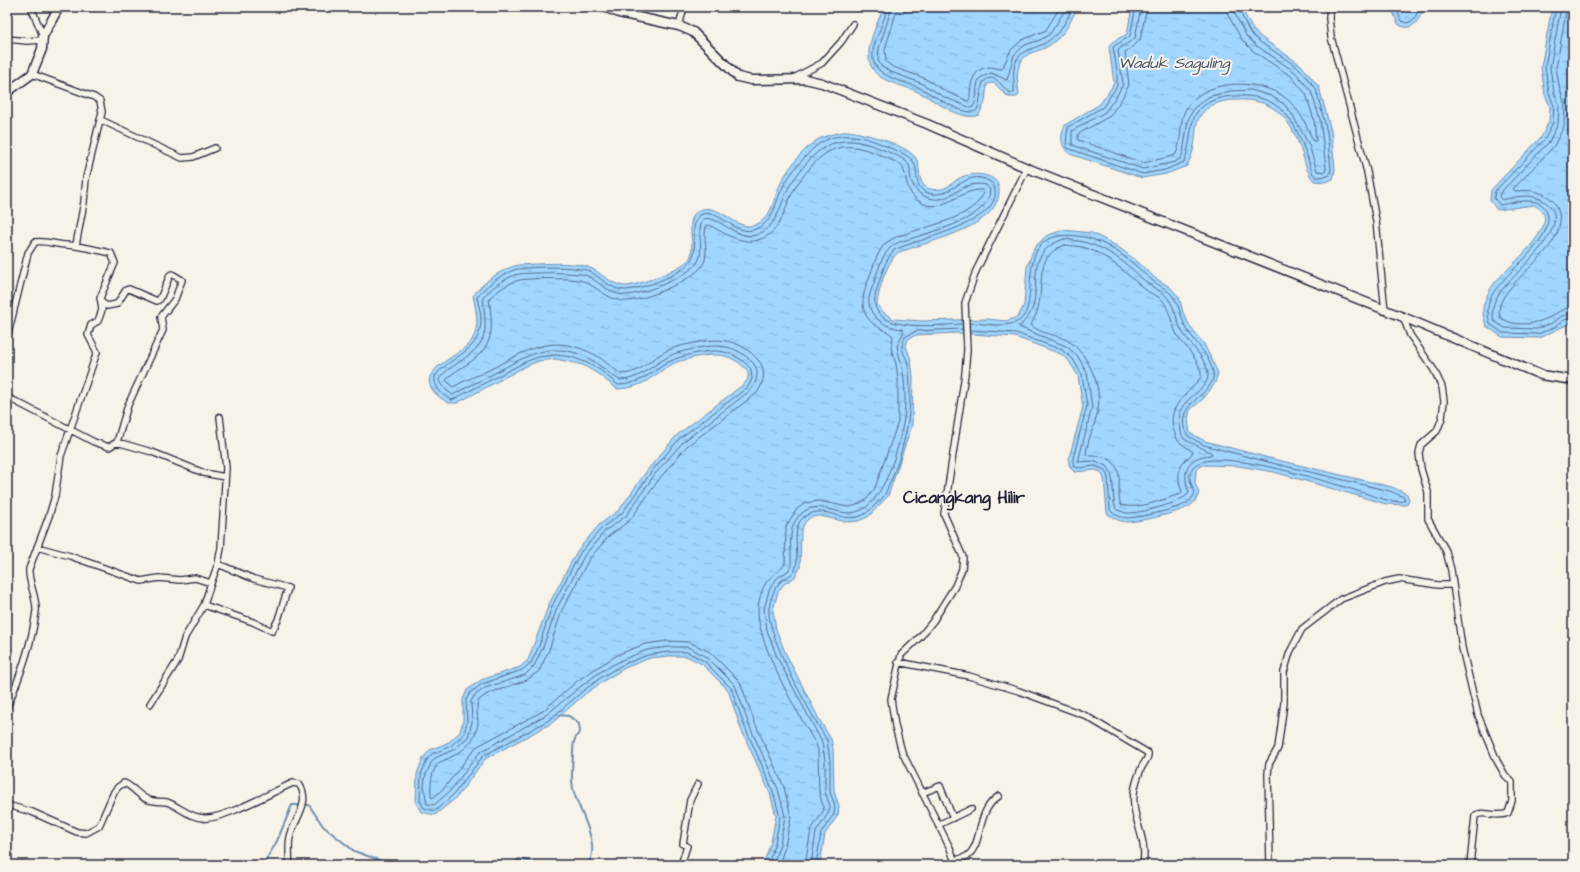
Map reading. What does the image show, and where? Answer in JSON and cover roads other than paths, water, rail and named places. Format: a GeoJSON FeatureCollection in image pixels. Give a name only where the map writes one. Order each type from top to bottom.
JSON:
{"type":"FeatureCollection","features":[{"type":"Feature","properties":{"kind":"main road"},"geometry":{"type":"LineString","coordinates":[[7,92],[32,74],[38,64],[43,38],[58,7]]}},
{"type":"Feature","properties":{"kind":"main road"},"geometry":{"type":"LineString","coordinates":[[604,7],[619,13],[680,26],[693,32],[738,77],[751,80],[805,79],[829,86],[927,124],[1027,168],[1403,317],[1541,375],[1573,380]]}},
{"type":"Feature","properties":{"kind":"street"},"geometry":{"type":"LineString","coordinates":[[7,39],[27,41],[43,38],[31,7]]}},
{"type":"Feature","properties":{"kind":"street"},"geometry":{"type":"LineString","coordinates":[[680,26],[684,7]]}},
{"type":"Feature","properties":{"kind":"street"},"geometry":{"type":"LineString","coordinates":[[1330,7],[1329,18],[1331,37],[1367,172],[1372,200],[1385,311]]}},
{"type":"Feature","properties":{"kind":"street"},"geometry":{"type":"LineString","coordinates":[[791,80],[822,63],[841,42],[853,24]]}},
{"type":"Feature","properties":{"kind":"street"},"geometry":{"type":"LineString","coordinates":[[32,74],[100,100],[102,105],[101,120],[86,178],[84,202],[76,245]]}},
{"type":"Feature","properties":{"kind":"street"},"geometry":{"type":"LineString","coordinates":[[101,120],[182,158],[192,157],[215,148]]}},
{"type":"Feature","properties":{"kind":"street"},"geometry":{"type":"LineString","coordinates":[[998,796],[991,801],[986,808],[979,832],[968,856],[956,862],[902,752],[895,726],[891,699],[898,662],[901,655],[920,637],[933,621],[955,586],[962,569],[963,557],[944,514],[960,415],[968,350],[966,304],[976,271],[1027,168]]}},
{"type":"Feature","properties":{"kind":"street"},"geometry":{"type":"LineString","coordinates":[[7,338],[28,254],[32,245],[43,241],[76,245],[111,253],[115,263],[101,292],[100,315],[98,322],[91,325],[88,335],[97,352],[70,430],[58,472],[55,496],[32,558],[29,577],[34,594],[36,610],[23,670],[7,707]]}},
{"type":"Feature","properties":{"kind":"street"},"geometry":{"type":"LineString","coordinates":[[7,397],[70,430],[109,447],[117,442],[128,405],[162,330],[161,317],[175,299],[182,280],[177,276],[172,274],[170,275],[160,300],[158,301],[129,289],[126,290],[117,304],[107,306],[101,302]]}},
{"type":"Feature","properties":{"kind":"street"},"geometry":{"type":"LineString","coordinates":[[1403,317],[1410,335],[1434,370],[1442,387],[1444,401],[1442,418],[1437,431],[1420,445],[1419,453],[1421,469],[1428,492],[1428,519],[1446,551],[1453,585],[1462,648],[1474,702],[1484,733],[1497,761],[1513,785],[1512,801],[1508,813],[1502,816],[1480,813],[1475,816],[1470,865]]}},
{"type":"Feature","properties":{"kind":"street"},"geometry":{"type":"LineString","coordinates":[[150,704],[178,660],[185,636],[204,605],[218,564],[225,477],[225,448],[220,417]]}},
{"type":"Feature","properties":{"kind":"street"},"geometry":{"type":"LineString","coordinates":[[117,442],[152,452],[204,473],[225,477]]}},
{"type":"Feature","properties":{"kind":"street"},"geometry":{"type":"LineString","coordinates":[[37,547],[70,556],[141,581],[159,578],[180,580],[196,578],[211,583]]}},
{"type":"Feature","properties":{"kind":"street"},"geometry":{"type":"LineString","coordinates":[[204,605],[253,622],[272,631],[278,620],[288,588],[254,579],[218,564]]}},
{"type":"Feature","properties":{"kind":"street"},"geometry":{"type":"LineString","coordinates":[[1270,865],[1269,764],[1278,748],[1284,703],[1284,672],[1290,652],[1302,629],[1341,599],[1385,582],[1399,579],[1438,585],[1453,585]]}},
{"type":"Feature","properties":{"kind":"street"},"geometry":{"type":"LineString","coordinates":[[898,662],[969,676],[1019,691],[1084,715],[1148,753],[1148,757],[1141,768],[1134,793],[1136,819],[1143,836],[1146,853],[1144,865]]}},
{"type":"Feature","properties":{"kind":"street"},"geometry":{"type":"LineString","coordinates":[[7,804],[32,812],[77,832],[86,833],[99,826],[114,792],[124,783],[150,801],[169,803],[194,816],[204,819],[217,817],[258,801],[294,783],[299,784],[303,796],[302,809],[290,837],[290,855],[288,865]]}},
{"type":"Feature","properties":{"kind":"street"},"geometry":{"type":"LineString","coordinates":[[681,865],[687,846],[683,844],[690,800],[698,784]]}},
{"type":"Feature","properties":{"kind":"street"},"geometry":{"type":"LineString","coordinates":[[922,793],[940,786],[953,818]]}},
{"type":"Feature","properties":{"kind":"street"},"geometry":{"type":"LineString","coordinates":[[938,825],[970,809]]}},
{"type":"Feature","properties":{"kind":"water"},"geometry":{"type":"Polygon","coordinates":[[[884,7],[1076,7],[1072,19],[1065,31],[1056,41],[1045,48],[1028,54],[1023,59],[1017,74],[1019,95],[1017,97],[1008,97],[994,83],[987,84],[985,102],[979,115],[972,116],[956,113],[912,89],[884,79],[873,70],[870,63],[869,50],[884,7]]]}},
{"type":"Feature","properties":{"kind":"water","name":"Waduk Saguling"},"geometry":{"type":"Polygon","coordinates":[[[1132,7],[1241,7],[1253,30],[1301,65],[1319,87],[1331,131],[1335,169],[1333,179],[1325,182],[1314,181],[1307,170],[1296,138],[1285,118],[1269,106],[1248,100],[1225,101],[1211,106],[1203,112],[1198,119],[1194,149],[1187,166],[1166,174],[1142,178],[1070,154],[1064,148],[1062,141],[1063,129],[1065,125],[1100,104],[1114,83],[1109,47],[1112,42],[1127,34],[1132,7]]]}},
{"type":"Feature","properties":{"kind":"water"},"geometry":{"type":"Polygon","coordinates":[[[1391,7],[1425,7],[1415,24],[1408,27],[1403,27],[1398,24],[1391,7]]]}},
{"type":"Feature","properties":{"kind":"water"},"geometry":{"type":"Polygon","coordinates":[[[1552,7],[1573,7],[1573,322],[1539,338],[1502,337],[1486,326],[1483,315],[1485,300],[1495,282],[1520,257],[1537,237],[1543,227],[1545,218],[1542,211],[1534,205],[1497,210],[1490,200],[1491,190],[1542,136],[1549,121],[1550,106],[1545,95],[1541,67],[1552,7]]]}},
{"type":"Feature","properties":{"kind":"water"},"geometry":{"type":"Polygon","coordinates":[[[848,131],[876,137],[907,150],[918,162],[923,185],[929,189],[935,190],[944,188],[962,177],[978,174],[990,177],[998,184],[999,189],[997,202],[988,214],[959,232],[897,253],[893,258],[879,291],[877,304],[883,312],[893,319],[922,321],[987,319],[1006,321],[1018,317],[1024,305],[1027,267],[1034,248],[1046,236],[1063,230],[1092,233],[1117,246],[1138,262],[1155,278],[1170,287],[1179,297],[1183,312],[1191,328],[1204,344],[1218,373],[1215,383],[1204,398],[1190,410],[1188,419],[1190,433],[1205,441],[1269,458],[1392,487],[1407,494],[1409,500],[1406,505],[1386,504],[1274,472],[1239,466],[1203,465],[1196,470],[1195,483],[1199,493],[1195,501],[1190,506],[1176,512],[1148,519],[1132,522],[1118,520],[1107,513],[1104,479],[1101,472],[1095,470],[1074,472],[1069,465],[1069,458],[1083,407],[1078,376],[1069,361],[1061,354],[1015,337],[957,333],[916,335],[908,339],[906,346],[911,360],[913,377],[912,425],[888,496],[868,517],[858,521],[847,522],[820,516],[811,517],[806,521],[801,530],[800,568],[795,577],[784,584],[778,592],[773,610],[776,629],[785,652],[819,719],[831,739],[833,748],[834,791],[839,806],[838,815],[825,834],[820,865],[763,865],[771,842],[776,816],[770,793],[741,729],[728,690],[702,664],[686,656],[650,658],[625,668],[585,694],[552,723],[485,759],[457,797],[435,815],[421,812],[416,803],[417,774],[423,758],[430,750],[449,742],[460,732],[463,721],[463,699],[467,690],[481,680],[520,667],[528,660],[549,604],[577,551],[599,525],[619,510],[649,468],[677,435],[744,384],[748,379],[748,371],[735,360],[729,357],[708,355],[677,362],[643,383],[636,386],[617,389],[598,374],[583,365],[556,359],[539,361],[526,366],[457,403],[448,403],[434,392],[429,383],[431,374],[438,367],[467,346],[473,338],[477,323],[473,296],[493,277],[518,265],[558,263],[587,266],[618,285],[624,286],[639,283],[670,272],[690,258],[692,252],[691,223],[696,212],[703,209],[711,209],[741,224],[749,226],[757,224],[768,215],[783,179],[803,152],[815,141],[821,138],[848,131]]]}},
{"type":"Feature","properties":{"kind":"waterway"},"geometry":{"type":"LineString","coordinates":[[558,715],[569,716],[579,724],[580,732],[573,745],[572,781],[573,789],[591,838],[591,857],[587,865]]}},
{"type":"Feature","properties":{"kind":"waterway"},"geometry":{"type":"LineString","coordinates":[[263,865],[277,841],[292,805],[309,805],[323,826],[354,851],[392,865]]}},
{"type":"Feature","properties":{"kind":"waterway"},"geometry":{"type":"LineString","coordinates":[[513,865],[519,859],[542,865]]}},
{"type":"Feature","properties":{"kind":"district","name":"Cicangkang Hilir"},"geometry":{"type":"Point","coordinates":[964,498]}}]}
